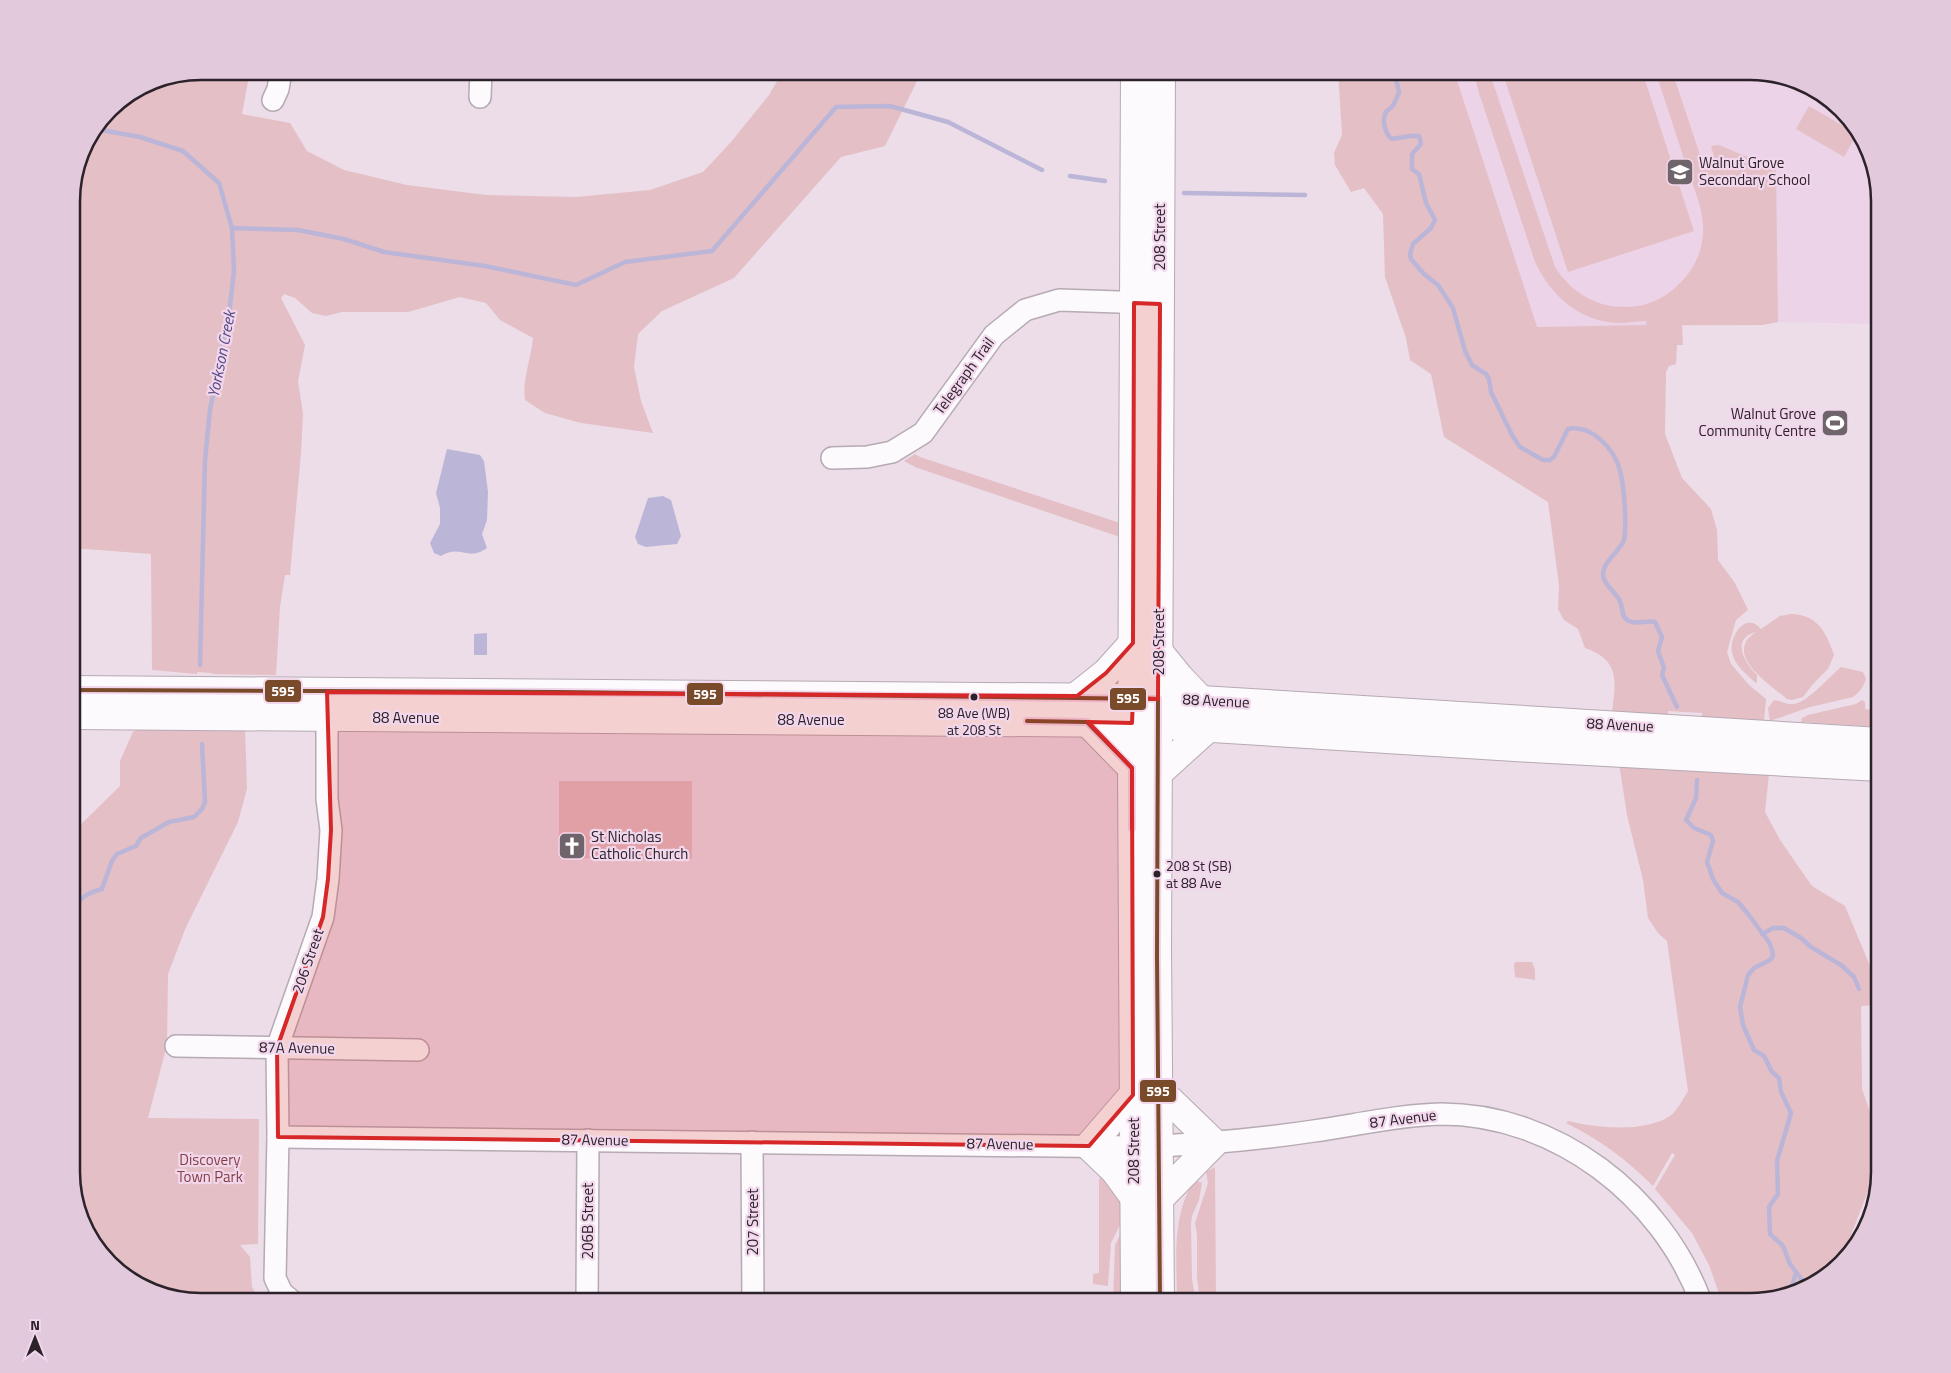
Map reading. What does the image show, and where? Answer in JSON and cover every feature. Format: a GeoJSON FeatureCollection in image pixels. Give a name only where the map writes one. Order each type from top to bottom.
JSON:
{"type":"FeatureCollection","features":[{"type":"Feature","properties":{"kind":"main road","name":"208 Street"},"geometry":{"type":"LineString","coordinates":[[1135,80],[1147,303],[1158,651],[1145,711]]}},
{"type":"Feature","properties":{"kind":"main road","name":"208 Street"},"geometry":{"type":"LineString","coordinates":[[1136,1293],[1146,1198],[1145,711],[1133,642],[1147,303],[1160,80]]}},
{"type":"Feature","properties":{"kind":"main road"},"geometry":{"type":"LineString","coordinates":[[1077,696],[1106,673],[1133,642]]}},
{"type":"Feature","properties":{"kind":"main road"},"geometry":{"type":"LineString","coordinates":[[1158,651],[1180,678],[1202,700]]}},
{"type":"Feature","properties":{"kind":"main road","name":"88 Avenue"},"geometry":{"type":"LineString","coordinates":[[80,690],[327,705],[428,719],[1087,722],[1202,700],[1871,741]]}},
{"type":"Feature","properties":{"kind":"main road"},"geometry":{"type":"LineString","coordinates":[[428,719],[452,709],[548,706],[555,702],[560,692]]}},
{"type":"Feature","properties":{"kind":"main road","name":"88 Avenue"},"geometry":{"type":"LineString","coordinates":[[80,715],[327,705],[560,692],[1077,696],[1209,727],[1532,748],[1871,767]]}},
{"type":"Feature","properties":{"kind":"main road"},"geometry":{"type":"LineString","coordinates":[[1087,722],[1145,771],[1209,727]]}},
{"type":"Feature","properties":{"kind":"main road"},"geometry":{"type":"LineString","coordinates":[[1146,1092],[1214,1143],[1146,1198],[1088,1146],[1146,1092]]}},
{"type":"Feature","properties":{"kind":"main road","name":"208 Street"},"geometry":{"type":"LineString","coordinates":[[1146,1198],[1159,1293]]}},
{"type":"Feature","properties":{"kind":"street"},"geometry":{"type":"LineString","coordinates":[[273,100],[280,80]]}},
{"type":"Feature","properties":{"kind":"street"},"geometry":{"type":"LineString","coordinates":[[480,80],[480,97]]}},
{"type":"Feature","properties":{"kind":"street","name":"Telegraph Trail"},"geometry":{"type":"LineString","coordinates":[[832,458],[867,457],[892,452],[923,433],[994,336],[1026,310],[1059,300],[1147,303]]}},
{"type":"Feature","properties":{"kind":"street","name":"206 Street"},"geometry":{"type":"LineString","coordinates":[[282,1293],[275,1278],[278,1137],[277,1048],[323,917],[331,830],[327,798],[327,705]]}},
{"type":"Feature","properties":{"kind":"street","name":"87A Avenue"},"geometry":{"type":"LineString","coordinates":[[176,1046],[418,1050]]}},
{"type":"Feature","properties":{"kind":"street","name":"87 Avenue"},"geometry":{"type":"LineString","coordinates":[[278,1137],[1146,1146],[1214,1143],[1276,1137],[1408,1117],[1442,1114],[1480,1118],[1500,1122],[1542,1136],[1582,1156],[1618,1181],[1641,1205],[1673,1247],[1697,1293]]}},
{"type":"Feature","properties":{"kind":"street","name":"206B Street"},"geometry":{"type":"LineString","coordinates":[[588,1140],[588,1293]]}},
{"type":"Feature","properties":{"kind":"street","name":"207 Street"},"geometry":{"type":"LineString","coordinates":[[752,1142],[753,1293]]}},
{"type":"Feature","properties":{"kind":"highlighted area"},"geometry":{"type":"Polygon","coordinates":[[[1134,303],[1160,304],[1158,699],[1133,698],[1132,723],[1088,722],[1132,768],[1133,1095],[1089,1146],[278,1137],[277,1048],[323,917],[328,879],[331,830],[327,692],[1077,696],[1106,673],[1133,643],[1134,303]]]}},
{"type":"Feature","properties":{"kind":"shaded area","name":"Walnut Grove Secondary School"},"geometry":{"type":"Polygon","coordinates":[[[1457,80],[1766,81],[1796,89],[1817,100],[1841,121],[1851,134],[1865,162],[1871,193],[1871,324],[1778,322],[1762,325],[1536,327],[1457,80]]]}},
{"type":"Feature","properties":{"kind":"shaded area"},"geometry":{"type":"Polygon","coordinates":[[[447,449],[480,455],[484,461],[488,492],[487,520],[482,534],[487,548],[480,552],[469,554],[454,552],[441,556],[434,553],[430,543],[440,524],[440,508],[436,493],[447,449]]]}},
{"type":"Feature","properties":{"kind":"shaded area"},"geometry":{"type":"Polygon","coordinates":[[[663,496],[671,500],[681,536],[677,544],[646,547],[638,544],[635,537],[648,498],[663,496]]]}},
{"type":"Feature","properties":{"kind":"shaded area"},"geometry":{"type":"Polygon","coordinates":[[[487,633],[487,655],[474,655],[474,634],[487,633]]]}},
{"type":"Feature","properties":{"kind":"green space"},"geometry":{"type":"Polygon","coordinates":[[[248,80],[242,114],[290,123],[307,151],[344,170],[407,185],[486,195],[576,197],[650,190],[703,172],[731,142],[769,95],[778,80],[918,80],[885,146],[841,157],[734,278],[662,311],[638,334],[634,367],[641,401],[653,433],[581,423],[545,413],[525,400],[524,392],[533,338],[500,320],[486,303],[460,297],[408,312],[342,312],[326,316],[312,313],[295,298],[284,294],[281,298],[305,345],[298,381],[303,414],[301,453],[290,575],[285,575],[280,607],[276,675],[197,672],[197,674],[152,670],[151,554],[80,549],[81,185],[89,155],[105,127],[121,110],[141,96],[162,86],[185,81],[248,80]]]}},
{"type":"Feature","properties":{"kind":"green space"},"geometry":{"type":"Polygon","coordinates":[[[1339,80],[1457,80],[1537,327],[1646,325],[1647,321],[1619,323],[1592,318],[1568,305],[1549,286],[1535,262],[1475,80],[1492,80],[1555,267],[1561,276],[1577,291],[1585,297],[1605,305],[1634,307],[1661,298],[1673,290],[1688,274],[1696,261],[1703,239],[1700,206],[1658,80],[1675,80],[1704,167],[1716,163],[1711,146],[1719,145],[1776,169],[1778,322],[1762,325],[1682,325],[1683,345],[1677,345],[1676,364],[1669,366],[1666,372],[1665,434],[1682,478],[1711,509],[1717,530],[1718,560],[1735,583],[1748,610],[1736,620],[1727,652],[1731,664],[1749,685],[1766,699],[1764,721],[1702,718],[1702,713],[1668,711],[1668,715],[1612,712],[1614,681],[1610,665],[1605,659],[1585,648],[1578,629],[1564,620],[1558,609],[1559,585],[1548,502],[1444,437],[1431,374],[1410,360],[1406,338],[1385,277],[1383,214],[1364,188],[1351,192],[1335,165],[1334,153],[1342,135],[1339,80]]]}},
{"type":"Feature","properties":{"kind":"green space"},"geometry":{"type":"Polygon","coordinates":[[[1505,80],[1645,80],[1694,231],[1568,272],[1505,80]]]}},
{"type":"Feature","properties":{"kind":"green space"},"geometry":{"type":"Polygon","coordinates":[[[1809,106],[1846,128],[1854,140],[1844,157],[1796,129],[1809,106]]]}},
{"type":"Feature","properties":{"kind":"green space"},"geometry":{"type":"Polygon","coordinates":[[[915,454],[1120,523],[1120,537],[915,467],[904,461],[915,454]]]}},
{"type":"Feature","properties":{"kind":"green space"},"geometry":{"type":"Polygon","coordinates":[[[1791,614],[1808,618],[1820,626],[1828,639],[1834,655],[1828,669],[1803,697],[1792,700],[1787,699],[1758,675],[1746,659],[1744,652],[1745,644],[1748,638],[1756,632],[1748,635],[1744,640],[1742,652],[1748,664],[1757,675],[1756,683],[1741,669],[1735,661],[1732,652],[1733,639],[1744,624],[1755,624],[1761,629],[1780,616],[1791,614]]]}},
{"type":"Feature","properties":{"kind":"green space"},"geometry":{"type":"Polygon","coordinates":[[[1841,667],[1863,672],[1866,679],[1861,689],[1853,697],[1810,707],[1770,721],[1768,708],[1774,700],[1789,704],[1800,702],[1812,694],[1841,667]]]}},
{"type":"Feature","properties":{"kind":"green space"},"geometry":{"type":"Polygon","coordinates":[[[1862,700],[1865,702],[1865,709],[1871,710],[1871,726],[1801,722],[1802,718],[1808,715],[1856,704],[1862,700]]]}},
{"type":"Feature","properties":{"kind":"green space","name":"Discovery Town Park"},"geometry":{"type":"Polygon","coordinates":[[[141,728],[196,728],[196,731],[211,731],[211,728],[245,728],[247,789],[238,822],[186,927],[168,974],[167,1045],[148,1118],[259,1119],[258,1244],[240,1245],[250,1257],[252,1287],[255,1293],[193,1293],[178,1291],[162,1287],[134,1273],[121,1263],[105,1246],[89,1218],[84,1203],[80,1180],[80,825],[120,786],[120,761],[133,732],[141,728]]]}},
{"type":"Feature","properties":{"kind":"green space"},"geometry":{"type":"Polygon","coordinates":[[[1619,763],[1769,774],[1765,812],[1780,840],[1812,886],[1845,906],[1871,968],[1871,1005],[1861,1006],[1862,1089],[1871,1114],[1870,1185],[1851,1235],[1853,1236],[1841,1252],[1817,1273],[1789,1287],[1758,1293],[1719,1293],[1709,1265],[1692,1233],[1655,1189],[1675,1155],[1672,1153],[1653,1186],[1612,1151],[1566,1123],[1568,1121],[1592,1126],[1620,1128],[1647,1125],[1673,1114],[1688,1091],[1667,941],[1658,933],[1648,918],[1643,880],[1627,815],[1619,763]]]}},
{"type":"Feature","properties":{"kind":"green space"},"geometry":{"type":"Polygon","coordinates":[[[559,781],[692,781],[692,859],[559,858],[559,781]]]}},
{"type":"Feature","properties":{"kind":"green space"},"geometry":{"type":"Polygon","coordinates":[[[1516,962],[1532,962],[1535,970],[1535,980],[1515,977],[1514,964],[1516,962]]]}},
{"type":"Feature","properties":{"kind":"green space"},"geometry":{"type":"Polygon","coordinates":[[[1215,1167],[1216,1293],[1199,1293],[1197,1278],[1197,1235],[1195,1223],[1208,1183],[1206,1172],[1215,1167]]]}},
{"type":"Feature","properties":{"kind":"green space"},"geometry":{"type":"Polygon","coordinates":[[[1102,1174],[1110,1183],[1121,1202],[1120,1225],[1111,1243],[1108,1286],[1093,1284],[1093,1274],[1099,1273],[1099,1180],[1102,1174]]]}},
{"type":"Feature","properties":{"kind":"green space"},"geometry":{"type":"Polygon","coordinates":[[[1194,1180],[1202,1183],[1199,1200],[1192,1216],[1191,1224],[1192,1279],[1194,1293],[1177,1293],[1177,1239],[1182,1209],[1194,1180]]]}},
{"type":"Feature","properties":{"kind":"green space"},"geometry":{"type":"Polygon","coordinates":[[[1123,1229],[1124,1293],[1113,1293],[1115,1245],[1123,1229]]]}},
{"type":"Feature","properties":{"kind":"waterway"},"geometry":{"type":"LineString","coordinates":[[1396,80],[1399,92],[1391,108],[1386,111],[1385,127],[1392,139],[1419,136],[1421,144],[1412,154],[1412,169],[1419,174],[1426,203],[1435,220],[1431,228],[1413,244],[1410,254],[1411,259],[1424,274],[1438,285],[1453,308],[1465,351],[1472,365],[1486,374],[1489,379],[1491,392],[1520,447],[1543,460],[1550,460],[1554,457],[1568,429],[1577,428],[1593,434],[1613,454],[1623,485],[1625,534],[1622,545],[1604,569],[1604,579],[1620,601],[1626,620],[1635,623],[1655,622],[1662,637],[1658,651],[1664,668],[1662,675],[1677,707]]}},
{"type":"Feature","properties":{"kind":"waterway"},"geometry":{"type":"LineString","coordinates":[[232,228],[298,230],[344,239],[384,252],[485,266],[576,285],[625,262],[712,251],[836,107],[890,106],[948,122],[1042,170]]}},
{"type":"Feature","properties":{"kind":"waterway","name":"Yorkson Creek"},"geometry":{"type":"LineString","coordinates":[[103,130],[140,137],[183,151],[219,183],[232,228],[234,271],[229,314],[210,410],[205,460],[200,665]]}},
{"type":"Feature","properties":{"kind":"waterway"},"geometry":{"type":"LineString","coordinates":[[1070,176],[1105,181]]}},
{"type":"Feature","properties":{"kind":"waterway"},"geometry":{"type":"LineString","coordinates":[[1184,193],[1305,195]]}},
{"type":"Feature","properties":{"kind":"waterway","name":"Yorkson Creek"},"geometry":{"type":"LineString","coordinates":[[80,900],[84,896],[102,889],[112,861],[117,854],[136,846],[141,838],[169,822],[194,817],[202,809],[205,802],[202,744]]}},
{"type":"Feature","properties":{"kind":"waterway"},"geometry":{"type":"LineString","coordinates":[[1697,780],[1696,798],[1686,820],[1694,828],[1711,835],[1713,841],[1707,862],[1713,879],[1722,893],[1738,902],[1748,914],[1769,942],[1772,950],[1773,956],[1770,960],[1754,968],[1748,975],[1740,1007],[1743,1025],[1754,1050],[1764,1056],[1772,1072],[1779,1078],[1781,1092],[1791,1113],[1777,1161],[1778,1194],[1769,1207],[1770,1234],[1783,1246],[1790,1264],[1802,1280]]}},
{"type":"Feature","properties":{"kind":"waterway"},"geometry":{"type":"LineString","coordinates":[[1762,934],[1773,928],[1784,928],[1841,965],[1854,977],[1859,989]]}},
{"type":"Feature","properties":{"kind":"waterway"},"geometry":{"type":"LineString","coordinates":[[1792,1285],[1796,1273]]}},
{"type":"Feature","properties":{"kind":"transit line","name":"595"},"geometry":{"type":"LineString","coordinates":[[80,690],[560,692],[1158,699],[1157,956],[1160,1293]]}},
{"type":"Feature","properties":{"kind":"transit line","name":"595"},"geometry":{"type":"LineString","coordinates":[[1027,721],[1087,722],[1132,768],[1132,828]]}},
{"type":"Feature","properties":{"kind":"place","name":"Walnut Grove Secondary School"},"geometry":{"type":"Point","coordinates":[1680,172]}},
{"type":"Feature","properties":{"kind":"place","name":"Walnut Grove Community Centre"},"geometry":{"type":"Point","coordinates":[1835,423]}},
{"type":"Feature","properties":{"kind":"place","name":"88 Ave (WB) at 208 St"},"geometry":{"type":"Point","coordinates":[974,697]}},
{"type":"Feature","properties":{"kind":"place","name":"St Nicholas Catholic Church"},"geometry":{"type":"Point","coordinates":[572,846]}},
{"type":"Feature","properties":{"kind":"place","name":"208 St (SB) at 88 Ave"},"geometry":{"type":"Point","coordinates":[1157,874]}}]}
